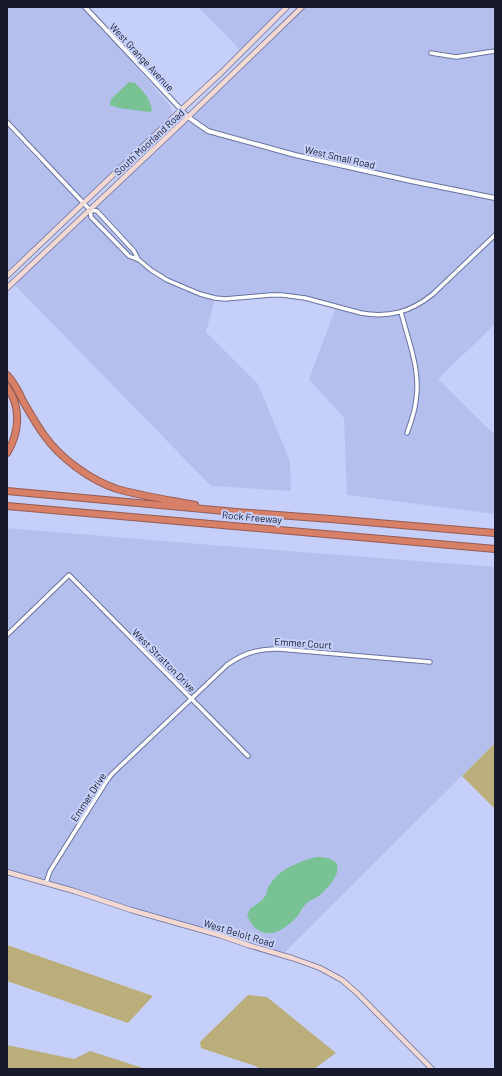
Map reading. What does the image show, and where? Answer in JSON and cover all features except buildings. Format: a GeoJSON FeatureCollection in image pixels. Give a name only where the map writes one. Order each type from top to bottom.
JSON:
{"type":"FeatureCollection","features":[{"type":"Feature","properties":{"kind":"highway"},"geometry":{"type":"LineString","coordinates":[[7,375],[34,421],[45,436],[59,452],[76,467],[92,477],[115,488],[141,495],[236,512]]}},
{"type":"Feature","properties":{"kind":"highway"},"geometry":{"type":"LineString","coordinates":[[7,387],[15,403],[17,416],[17,428],[14,440],[7,453]]}},
{"type":"Feature","properties":{"kind":"highway","name":"Rock Freeway"},"geometry":{"type":"LineString","coordinates":[[7,491],[236,512],[495,533]]}},
{"type":"Feature","properties":{"kind":"highway","name":"Rock Freeway"},"geometry":{"type":"LineString","coordinates":[[7,507],[39,508],[495,549]]}},
{"type":"Feature","properties":{"kind":"main road","name":"South Moorland Road"},"geometry":{"type":"LineString","coordinates":[[7,276],[222,72],[287,7]]}},
{"type":"Feature","properties":{"kind":"main road","name":"South Moorland Road"},"geometry":{"type":"LineString","coordinates":[[7,288],[302,7]]}},
{"type":"Feature","properties":{"kind":"main road","name":"West Beloit Road"},"geometry":{"type":"LineString","coordinates":[[7,872],[219,935],[320,968],[342,980],[357,993],[432,1069]]}},
{"type":"Feature","properties":{"kind":"street","name":"West Grange Avenue"},"geometry":{"type":"LineString","coordinates":[[85,7],[188,117]]}},
{"type":"Feature","properties":{"kind":"street"},"geometry":{"type":"LineString","coordinates":[[431,53],[456,57],[495,51]]}},
{"type":"Feature","properties":{"kind":"street","name":"West Small Road"},"geometry":{"type":"LineString","coordinates":[[188,117],[208,132],[319,161],[403,180],[495,198]]}},
{"type":"Feature","properties":{"kind":"street"},"geometry":{"type":"LineString","coordinates":[[7,122],[84,202],[90,210],[91,217],[129,256],[139,260],[167,280],[192,292],[207,296],[230,299],[282,295],[304,298],[371,315],[387,315],[417,306],[433,294],[495,235]]}},
{"type":"Feature","properties":{"kind":"street"},"geometry":{"type":"LineString","coordinates":[[90,210],[97,211],[134,251],[139,260]]}},
{"type":"Feature","properties":{"kind":"street"},"geometry":{"type":"LineString","coordinates":[[401,312],[416,376],[416,400],[407,433]]}},
{"type":"Feature","properties":{"kind":"street","name":"West Stratton Drive"},"geometry":{"type":"LineString","coordinates":[[7,635],[69,575],[248,756]]}},
{"type":"Feature","properties":{"kind":"street","name":"Emmer Court"},"geometry":{"type":"LineString","coordinates":[[192,699],[234,660],[248,653],[263,649],[279,649],[430,662]]}},
{"type":"Feature","properties":{"kind":"street","name":"Emmer Drive"},"geometry":{"type":"LineString","coordinates":[[46,883],[50,871],[106,782],[121,765],[192,699]]}},
{"type":"Feature","properties":{"kind":"shaded area"},"geometry":{"type":"Polygon","coordinates":[[[7,7],[83,7],[170,106],[172,111],[170,117],[7,272],[7,127],[40,163],[45,158],[7,119],[7,7]]]}},
{"type":"Feature","properties":{"kind":"shaded area"},"geometry":{"type":"Polygon","coordinates":[[[198,7],[287,7],[242,52],[198,7]]]}},
{"type":"Feature","properties":{"kind":"shaded area"},"geometry":{"type":"Polygon","coordinates":[[[302,7],[495,7],[495,324],[438,379],[495,435],[495,514],[347,495],[344,418],[309,379],[336,307],[294,296],[215,298],[206,332],[258,384],[290,461],[291,491],[211,486],[13,283],[302,7]]]}},
{"type":"Feature","properties":{"kind":"shaded area"},"geometry":{"type":"Polygon","coordinates":[[[129,82],[135,83],[144,92],[150,103],[152,111],[149,112],[119,108],[110,105],[111,99],[129,82]]]}},
{"type":"Feature","properties":{"kind":"shaded area"},"geometry":{"type":"Polygon","coordinates":[[[7,528],[495,567],[495,743],[282,955],[7,872],[7,528]]]}},
{"type":"Feature","properties":{"kind":"shaded area"},"geometry":{"type":"Polygon","coordinates":[[[495,743],[495,809],[462,776],[495,743]]]}},
{"type":"Feature","properties":{"kind":"shaded area"},"geometry":{"type":"Polygon","coordinates":[[[316,857],[327,858],[334,861],[337,865],[338,870],[326,889],[307,903],[296,918],[280,930],[267,933],[254,927],[247,915],[250,909],[259,903],[266,895],[273,880],[290,867],[302,861],[316,857]]]}},
{"type":"Feature","properties":{"kind":"shaded area"},"geometry":{"type":"Polygon","coordinates":[[[7,945],[153,996],[128,1023],[7,981],[7,945]]]}},
{"type":"Feature","properties":{"kind":"shaded area"},"geometry":{"type":"Polygon","coordinates":[[[248,995],[267,997],[336,1053],[314,1069],[258,1069],[258,1067],[201,1048],[200,1042],[248,995]]]}},
{"type":"Feature","properties":{"kind":"shaded area"},"geometry":{"type":"Polygon","coordinates":[[[7,1045],[74,1059],[90,1051],[146,1069],[7,1069],[7,1045]]]}}]}
